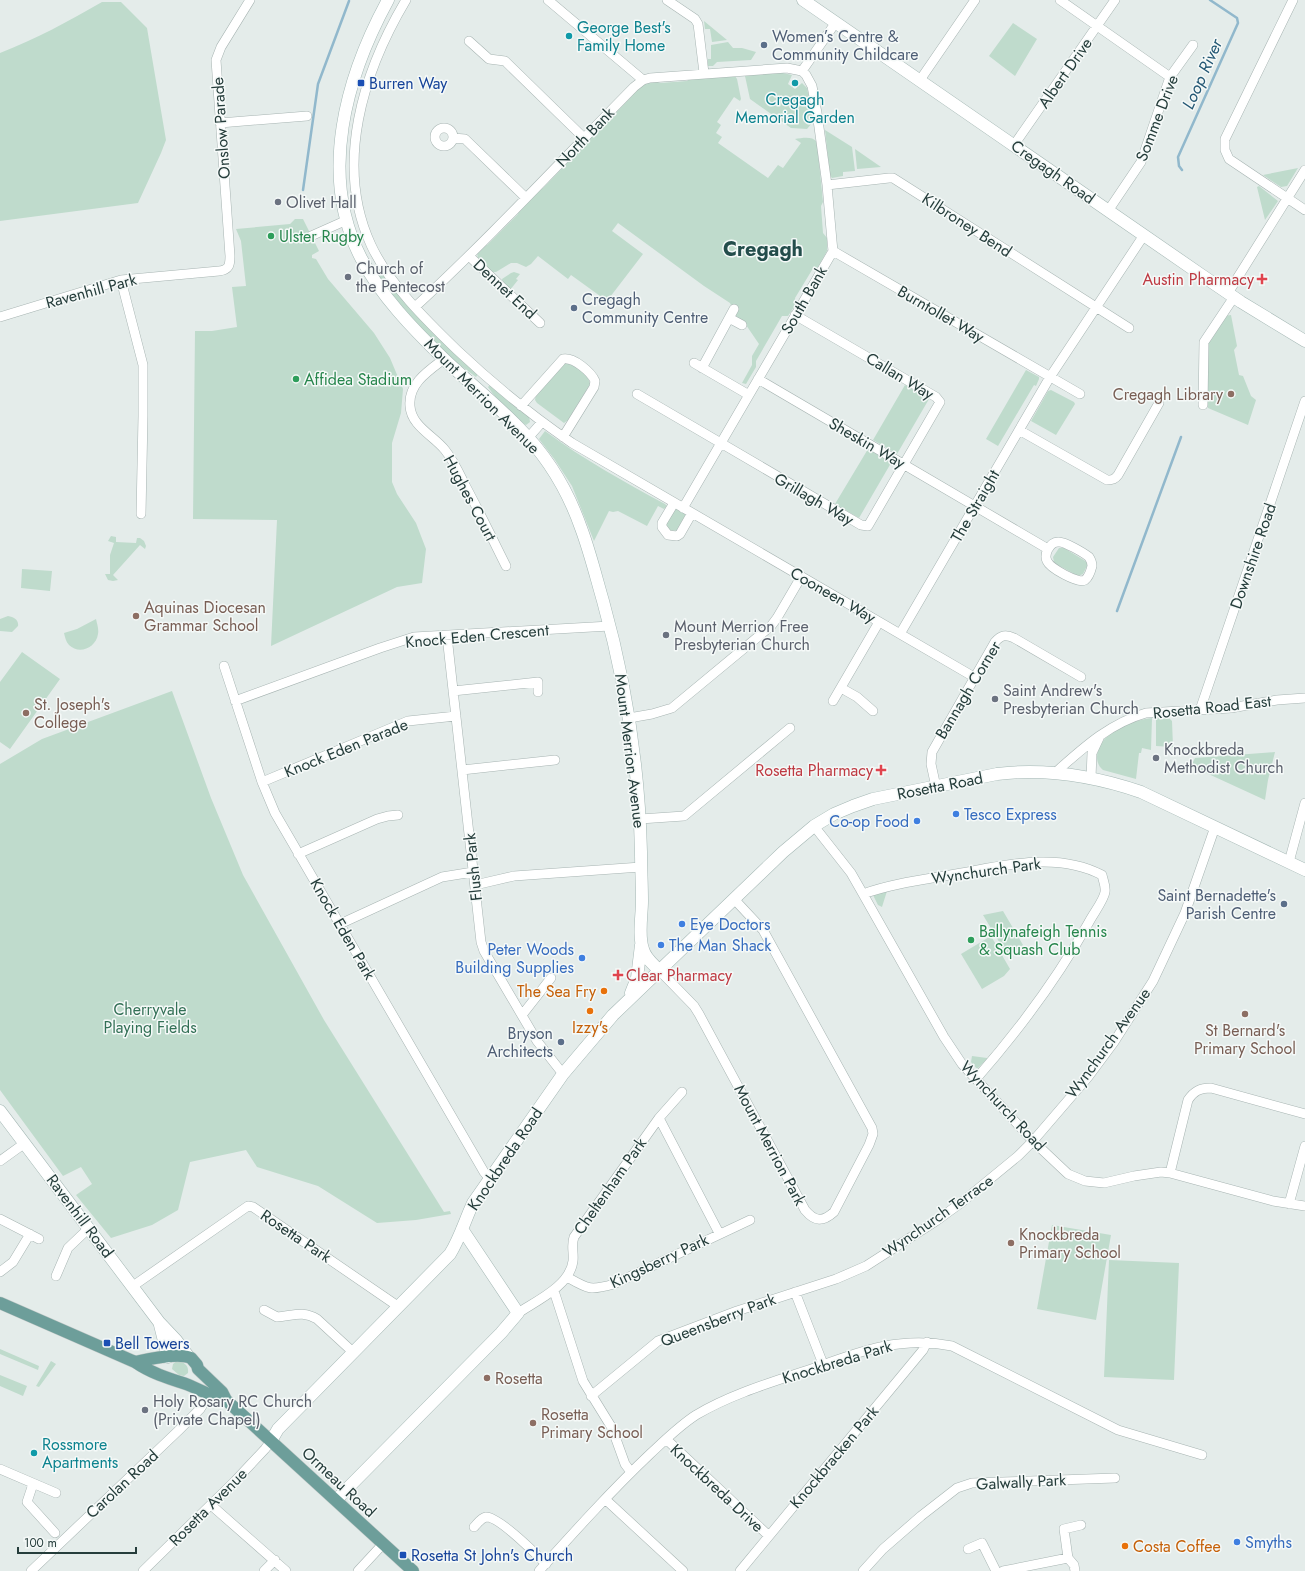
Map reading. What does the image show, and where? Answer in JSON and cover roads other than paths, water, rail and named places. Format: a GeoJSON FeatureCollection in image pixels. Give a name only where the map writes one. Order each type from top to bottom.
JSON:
{"type":"FeatureCollection","features":[{"type":"Feature","properties":{"kind":"main road","name":"Ormeau Road"},"geometry":{"type":"LineString","coordinates":[[0,1303],[135,1362],[148,1371],[186,1384],[217,1398],[226,1400]]}},
{"type":"Feature","properties":{"kind":"main road"},"geometry":{"type":"LineString","coordinates":[[135,1362],[176,1355],[188,1356]]}},
{"type":"Feature","properties":{"kind":"main road","name":"Ormeau Road"},"geometry":{"type":"LineString","coordinates":[[188,1356],[194,1359],[202,1373],[222,1392],[226,1400],[413,1571]]}},
{"type":"Feature","properties":{"kind":"main road"},"geometry":{"type":"LineString","coordinates":[[168,1357],[166,1364],[169,1379]]}},
{"type":"Feature","properties":{"kind":"main road"},"geometry":{"type":"LineString","coordinates":[[186,1384],[202,1373]]}},
{"type":"Feature","properties":{"kind":"street","name":"Onslow Parade"},"geometry":{"type":"LineString","coordinates":[[229,266],[230,256],[216,60],[221,47],[250,0]]}},
{"type":"Feature","properties":{"kind":"street","name":"Mount Merrion Avenue"},"geometry":{"type":"LineString","coordinates":[[388,0],[376,21],[362,56],[351,86],[344,117],[339,163],[340,189],[347,220],[355,246],[369,272],[385,294],[403,316],[444,359],[505,414],[528,438],[555,474],[577,516],[593,565],[610,626],[629,718],[640,819],[641,943],[646,956],[659,970]]}},
{"type":"Feature","properties":{"kind":"street","name":"Mount Merrion Avenue"},"geometry":{"type":"LineString","coordinates":[[406,0],[382,46],[366,87],[360,111],[354,163],[357,200],[363,224],[371,245],[384,268],[415,307],[440,334],[467,359],[521,406],[542,422]]}},
{"type":"Feature","properties":{"kind":"street"},"geometry":{"type":"LineString","coordinates":[[548,0],[643,80],[704,73],[787,68],[802,71],[836,22]]}},
{"type":"Feature","properties":{"kind":"street"},"geometry":{"type":"LineString","coordinates":[[668,0],[694,19],[698,24],[704,73]]}},
{"type":"Feature","properties":{"kind":"street","name":"Cregagh Road"},"geometry":{"type":"LineString","coordinates":[[803,0],[1231,295],[1305,342]]}},
{"type":"Feature","properties":{"kind":"street"},"geometry":{"type":"LineString","coordinates":[[920,80],[976,0]]}},
{"type":"Feature","properties":{"kind":"street"},"geometry":{"type":"LineString","coordinates":[[1060,0],[1170,77]]}},
{"type":"Feature","properties":{"kind":"street","name":"Albert Drive"},"geometry":{"type":"LineString","coordinates":[[1014,145],[1115,0]]}},
{"type":"Feature","properties":{"kind":"street"},"geometry":{"type":"LineString","coordinates":[[1293,0],[1225,139],[1224,150],[1229,159],[1305,210]]}},
{"type":"Feature","properties":{"kind":"street"},"geometry":{"type":"LineString","coordinates":[[469,40],[489,59],[505,62],[584,138]]}},
{"type":"Feature","properties":{"kind":"street","name":"Somme Drive"},"geometry":{"type":"LineString","coordinates":[[1108,211],[1141,162],[1170,77],[1193,45]]}},
{"type":"Feature","properties":{"kind":"street","name":"South Bank"},"geometry":{"type":"LineString","coordinates":[[683,508],[833,251],[827,185],[812,86],[802,71]]}},
{"type":"Feature","properties":{"kind":"street","name":"North Bank"},"geometry":{"type":"LineString","coordinates":[[415,307],[469,256],[634,87],[643,80]]}},
{"type":"Feature","properties":{"kind":"street"},"geometry":{"type":"LineString","coordinates":[[220,123],[307,116]]}},
{"type":"Feature","properties":{"kind":"street"},"geometry":{"type":"LineString","coordinates":[[453,138],[465,139],[526,198]]}},
{"type":"Feature","properties":{"kind":"street"},"geometry":{"type":"LineString","coordinates":[[1203,405],[1204,342],[1287,198],[1305,170]]}},
{"type":"Feature","properties":{"kind":"street","name":"Kilbroney Bend"},"geometry":{"type":"LineString","coordinates":[[827,185],[893,178],[1096,308]]}},
{"type":"Feature","properties":{"kind":"street"},"geometry":{"type":"LineString","coordinates":[[311,236],[347,220]]}},
{"type":"Feature","properties":{"kind":"street","name":"The Straight"},"geometry":{"type":"LineString","coordinates":[[900,634],[1050,377],[1144,235]]}},
{"type":"Feature","properties":{"kind":"street","name":"Burntollet Way"},"geometry":{"type":"LineString","coordinates":[[833,251],[1050,377]]}},
{"type":"Feature","properties":{"kind":"street","name":"Dennet End"},"geometry":{"type":"LineString","coordinates":[[469,256],[540,323]]}},
{"type":"Feature","properties":{"kind":"street","name":"Ravenhill Park"},"geometry":{"type":"LineString","coordinates":[[0,317],[121,280],[220,272],[224,271],[229,266]]}},
{"type":"Feature","properties":{"kind":"street"},"geometry":{"type":"LineString","coordinates":[[121,280],[143,365],[141,514]]}},
{"type":"Feature","properties":{"kind":"street"},"geometry":{"type":"LineString","coordinates":[[1096,308],[1129,328]]}},
{"type":"Feature","properties":{"kind":"street"},"geometry":{"type":"LineString","coordinates":[[734,309],[698,365],[749,395]]}},
{"type":"Feature","properties":{"kind":"street","name":"Callan Way"},"geometry":{"type":"LineString","coordinates":[[795,315],[939,399],[939,405],[904,465]]}},
{"type":"Feature","properties":{"kind":"street"},"geometry":{"type":"LineString","coordinates":[[729,318],[742,326]]}},
{"type":"Feature","properties":{"kind":"street"},"geometry":{"type":"LineString","coordinates":[[521,406],[563,358],[572,360],[593,376],[595,381],[594,387],[563,437]]}},
{"type":"Feature","properties":{"kind":"street","name":"Hughes Court"},"geometry":{"type":"LineString","coordinates":[[444,359],[420,379],[414,388],[410,397],[411,413],[418,424],[439,442],[452,460],[506,566]]}},
{"type":"Feature","properties":{"kind":"street"},"geometry":{"type":"LineString","coordinates":[[1050,377],[1080,394]]}},
{"type":"Feature","properties":{"kind":"street","name":"Sheskin Way"},"geometry":{"type":"LineString","coordinates":[[758,379],[1048,549]]}},
{"type":"Feature","properties":{"kind":"street"},"geometry":{"type":"LineString","coordinates":[[637,394],[721,444]]}},
{"type":"Feature","properties":{"kind":"street","name":"Downshire Road"},"geometry":{"type":"LineString","coordinates":[[1200,710],[1305,401]]}},
{"type":"Feature","properties":{"kind":"street"},"geometry":{"type":"LineString","coordinates":[[1019,430],[1107,480],[1111,480],[1115,479],[1118,475],[1159,403]]}},
{"type":"Feature","properties":{"kind":"street"},"geometry":{"type":"LineString","coordinates":[[528,438],[542,422]]}},
{"type":"Feature","properties":{"kind":"street","name":"Cooneen Way"},"geometry":{"type":"LineString","coordinates":[[542,422],[563,437],[674,503],[974,677]]}},
{"type":"Feature","properties":{"kind":"street","name":"Grillagh Way"},"geometry":{"type":"LineString","coordinates":[[721,444],[865,527],[871,523],[904,465]]}},
{"type":"Feature","properties":{"kind":"street"},"geometry":{"type":"LineString","coordinates":[[674,503],[662,523],[662,527],[668,535],[677,536],[680,534],[692,513]]}},
{"type":"Feature","properties":{"kind":"street"},"geometry":{"type":"LineString","coordinates":[[1064,542],[1085,555],[1089,558],[1092,566],[1087,577],[1080,581],[1073,579],[1051,566],[1046,560],[1048,549],[1052,544],[1064,542]]}},
{"type":"Feature","properties":{"kind":"street"},"geometry":{"type":"LineString","coordinates":[[629,718],[666,710],[678,704],[771,626],[801,577]]}},
{"type":"Feature","properties":{"kind":"street"},"geometry":{"type":"LineString","coordinates":[[833,700],[879,622]]}},
{"type":"Feature","properties":{"kind":"street","name":"Knock Eden Crescent"},"geometry":{"type":"LineString","coordinates":[[235,701],[414,637],[610,626]]}},
{"type":"Feature","properties":{"kind":"street","name":"Bannagh Corner"},"geometry":{"type":"LineString","coordinates":[[936,787],[931,764],[932,752],[974,677],[999,637],[1009,635],[1081,676]]}},
{"type":"Feature","properties":{"kind":"street","name":"Flush Park"},"geometry":{"type":"LineString","coordinates":[[447,636],[481,942],[484,951],[537,1041],[557,1068],[564,1074]]}},
{"type":"Feature","properties":{"kind":"street","name":"Knock Eden Park"},"geometry":{"type":"LineString","coordinates":[[224,666],[262,782],[275,813],[469,1147],[490,1179]]}},
{"type":"Feature","properties":{"kind":"street"},"geometry":{"type":"LineString","coordinates":[[453,691],[538,682],[538,692]]}},
{"type":"Feature","properties":{"kind":"street"},"geometry":{"type":"LineString","coordinates":[[841,688],[856,697],[873,711]]}},
{"type":"Feature","properties":{"kind":"street","name":"Rosetta Road East"},"geometry":{"type":"LineString","coordinates":[[1056,772],[1074,755],[1115,725],[1146,713],[1231,708],[1305,697]]}},
{"type":"Feature","properties":{"kind":"street","name":"Knock Eden Parade"},"geometry":{"type":"LineString","coordinates":[[262,782],[408,721],[456,716]]}},
{"type":"Feature","properties":{"kind":"street"},"geometry":{"type":"LineString","coordinates":[[640,819],[684,816],[790,728]]}},
{"type":"Feature","properties":{"kind":"street"},"geometry":{"type":"LineString","coordinates":[[1091,778],[1090,762],[1095,744],[1101,735]]}},
{"type":"Feature","properties":{"kind":"street"},"geometry":{"type":"LineString","coordinates":[[1074,755],[1083,757],[1090,762]]}},
{"type":"Feature","properties":{"kind":"street"},"geometry":{"type":"LineString","coordinates":[[462,770],[555,760]]}},
{"type":"Feature","properties":{"kind":"street","name":"Rosetta Road"},"geometry":{"type":"LineString","coordinates":[[629,998],[783,852],[814,826],[834,814],[873,799],[997,774],[1015,772],[1056,772],[1120,785],[1140,792],[1305,870]]}},
{"type":"Feature","properties":{"kind":"street"},"geometry":{"type":"LineString","coordinates":[[1289,862],[1305,803]]}},
{"type":"Feature","properties":{"kind":"street"},"geometry":{"type":"LineString","coordinates":[[298,854],[377,819],[398,815]]}},
{"type":"Feature","properties":{"kind":"street","name":"Wynchurch Road"},"geometry":{"type":"LineString","coordinates":[[814,826],[851,874],[944,1037],[962,1064],[1033,1141],[1068,1174],[1085,1181],[1104,1183],[1134,1176],[1161,1172],[1170,1173],[1289,1204],[1305,1206]]}},
{"type":"Feature","properties":{"kind":"street","name":"Wynchurch Avenue"},"geometry":{"type":"LineString","coordinates":[[1033,1141],[1088,1077],[1114,1042],[1153,981],[1185,913],[1215,827]]}},
{"type":"Feature","properties":{"kind":"street","name":"Wynchurch Park"},"geometry":{"type":"LineString","coordinates":[[863,894],[923,880],[1035,862],[1077,864],[1090,868],[1102,875],[1105,885],[1105,894],[1080,938],[1039,1001],[1010,1040],[976,1079]]}},
{"type":"Feature","properties":{"kind":"street"},"geometry":{"type":"LineString","coordinates":[[475,885],[514,876],[641,867]]}},
{"type":"Feature","properties":{"kind":"street"},"geometry":{"type":"LineString","coordinates":[[340,924],[442,876],[473,872]]}},
{"type":"Feature","properties":{"kind":"street","name":"Mount Merrion Park"},"geometry":{"type":"LineString","coordinates":[[659,970],[694,1006],[699,1014],[805,1210],[816,1220],[828,1217],[834,1212],[869,1145],[873,1134],[872,1128],[763,930],[734,898]]}},
{"type":"Feature","properties":{"kind":"street"},"geometry":{"type":"LineString","coordinates":[[629,998],[637,978],[641,943]]}},
{"type":"Feature","properties":{"kind":"street"},"geometry":{"type":"LineString","coordinates":[[522,1015],[551,978]]}},
{"type":"Feature","properties":{"kind":"street","name":"Knockbreda Road"},"geometry":{"type":"LineString","coordinates":[[518,1314],[462,1229],[473,1203],[564,1074],[629,998]]}},
{"type":"Feature","properties":{"kind":"street"},"geometry":{"type":"LineString","coordinates":[[1170,1173],[1188,1100],[1192,1093],[1202,1088],[1211,1088],[1305,1114]]}},
{"type":"Feature","properties":{"kind":"street","name":"Cheltenham Park"},"geometry":{"type":"LineString","coordinates":[[518,1314],[554,1291],[567,1277],[573,1261],[572,1242],[574,1237],[659,1118],[682,1092]]}},
{"type":"Feature","properties":{"kind":"street","name":"Ravenhill Road"},"geometry":{"type":"LineString","coordinates":[[0,1111],[159,1322],[176,1340],[188,1356]]}},
{"type":"Feature","properties":{"kind":"street"},"geometry":{"type":"LineString","coordinates":[[659,1118],[719,1233]]}},
{"type":"Feature","properties":{"kind":"street","name":"Wynchurch Terrace"},"geometry":{"type":"LineString","coordinates":[[836,1278],[866,1266],[936,1221],[1004,1168],[1033,1141]]}},
{"type":"Feature","properties":{"kind":"street"},"geometry":{"type":"LineString","coordinates":[[0,1160],[25,1143]]}},
{"type":"Feature","properties":{"kind":"street"},"geometry":{"type":"LineString","coordinates":[[1289,1204],[1305,1146]]}},
{"type":"Feature","properties":{"kind":"street","name":"Rosetta Park"},"geometry":{"type":"LineString","coordinates":[[133,1286],[248,1206],[253,1207],[399,1307]]}},
{"type":"Feature","properties":{"kind":"street"},"geometry":{"type":"LineString","coordinates":[[0,1219],[39,1239]]}},
{"type":"Feature","properties":{"kind":"street","name":"Kingsberry Park"},"geometry":{"type":"LineString","coordinates":[[567,1277],[589,1289],[614,1284],[719,1233],[750,1220]]}},
{"type":"Feature","properties":{"kind":"street"},"geometry":{"type":"LineString","coordinates":[[56,1276],[68,1248],[89,1228]]}},
{"type":"Feature","properties":{"kind":"street"},"geometry":{"type":"LineString","coordinates":[[271,1441],[278,1429],[450,1254],[458,1242],[462,1229]]}},
{"type":"Feature","properties":{"kind":"street"},"geometry":{"type":"LineString","coordinates":[[0,1272],[13,1262],[30,1234]]}},
{"type":"Feature","properties":{"kind":"street","name":"Queensberry Park"},"geometry":{"type":"LineString","coordinates":[[591,1396],[658,1341],[737,1311],[836,1278]]}},
{"type":"Feature","properties":{"kind":"street"},"geometry":{"type":"LineString","coordinates":[[554,1291],[583,1381],[612,1428],[625,1464],[631,1472]]}},
{"type":"Feature","properties":{"kind":"street"},"geometry":{"type":"LineString","coordinates":[[795,1292],[823,1364]]}},
{"type":"Feature","properties":{"kind":"street"},"geometry":{"type":"LineString","coordinates":[[264,1310],[277,1318],[294,1314],[311,1315],[354,1353]]}},
{"type":"Feature","properties":{"kind":"street"},"geometry":{"type":"LineString","coordinates":[[336,1500],[518,1314]]}},
{"type":"Feature","properties":{"kind":"street","name":"Ravenhill Road"},"geometry":{"type":"LineString","coordinates":[[159,1322],[168,1357]]}},
{"type":"Feature","properties":{"kind":"street","name":"Knockbreda Park"},"geometry":{"type":"LineString","coordinates":[[544,1568],[631,1472],[666,1439],[695,1416],[728,1398],[823,1364],[873,1348],[900,1343],[927,1342],[952,1346],[1118,1430],[1202,1455]]}},
{"type":"Feature","properties":{"kind":"street","name":"Knockbracken Park"},"geometry":{"type":"LineString","coordinates":[[740,1571],[923,1350],[927,1342]]}},
{"type":"Feature","properties":{"kind":"street"},"geometry":{"type":"LineString","coordinates":[[202,1373],[205,1381],[212,1390],[209,1394]]}},
{"type":"Feature","properties":{"kind":"street","name":"Carolan Road"},"geometry":{"type":"LineString","coordinates":[[31,1571],[178,1432],[200,1409],[209,1394]]}},
{"type":"Feature","properties":{"kind":"street","name":"Knockbreda Drive"},"geometry":{"type":"LineString","coordinates":[[666,1439],[769,1536]]}},
{"type":"Feature","properties":{"kind":"street","name":"Rosetta Avenue"},"geometry":{"type":"LineString","coordinates":[[143,1571],[211,1505],[271,1441]]}},
{"type":"Feature","properties":{"kind":"street"},"geometry":{"type":"LineString","coordinates":[[0,1469],[56,1493]]}},
{"type":"Feature","properties":{"kind":"street","name":"Galwally Park"},"geometry":{"type":"LineString","coordinates":[[862,1571],[883,1549],[916,1520],[957,1488],[972,1483],[1115,1478]]}},
{"type":"Feature","properties":{"kind":"street"},"geometry":{"type":"LineString","coordinates":[[34,1484],[26,1502],[55,1533]]}},
{"type":"Feature","properties":{"kind":"street"},"geometry":{"type":"LineString","coordinates":[[605,1499],[683,1571]]}},
{"type":"Feature","properties":{"kind":"street"},"geometry":{"type":"LineString","coordinates":[[211,1505],[286,1571]]}},
{"type":"Feature","properties":{"kind":"street"},"geometry":{"type":"LineString","coordinates":[[474,1527],[485,1517],[490,1518],[510,1531],[544,1568]]}},
{"type":"Feature","properties":{"kind":"street"},"geometry":{"type":"LineString","coordinates":[[1075,1571],[1074,1565],[1068,1558],[1064,1529],[1081,1525]]}},
{"type":"Feature","properties":{"kind":"street"},"geometry":{"type":"LineString","coordinates":[[968,1549],[982,1543],[996,1571]]}},
{"type":"Feature","properties":{"kind":"street"},"geometry":{"type":"LineString","coordinates":[[358,1571],[383,1544]]}},
{"type":"Feature","properties":{"kind":"street"},"geometry":{"type":"LineString","coordinates":[[1003,1571],[1068,1558]]}},
{"type":"Feature","properties":{"kind":"street"},"geometry":{"type":"LineString","coordinates":[[264,1571],[275,1560]]}},
{"type":"Feature","properties":{"kind":"waterway","name":"Loop River"},"geometry":{"type":"LineString","coordinates":[[1182,170],[1179,166],[1178,157],[1238,23],[1237,18],[1210,0]]}},
{"type":"Feature","properties":{"kind":"waterway"},"geometry":{"type":"LineString","coordinates":[[303,190],[318,84],[349,1]]}},
{"type":"Feature","properties":{"kind":"waterway"},"geometry":{"type":"LineString","coordinates":[[1117,611],[1181,437]]}},
{"type":"Feature","properties":{"kind":"place","name":"George Best's Family Home"},"geometry":{"type":"Point","coordinates":[569,36]}},
{"type":"Feature","properties":{"kind":"place","name":"Women’s Centre & Community Childcare"},"geometry":{"type":"Point","coordinates":[764,45]}},
{"type":"Feature","properties":{"kind":"place","name":"Burren Way"},"geometry":{"type":"Point","coordinates":[361,83]}},
{"type":"Feature","properties":{"kind":"place","name":"Cregagh Memorial Garden"},"geometry":{"type":"Point","coordinates":[795,83]}},
{"type":"Feature","properties":{"kind":"place","name":"Olivet Hall"},"geometry":{"type":"Point","coordinates":[278,202]}},
{"type":"Feature","properties":{"kind":"place","name":"Ulster Rugby"},"geometry":{"type":"Point","coordinates":[271,236]}},
{"type":"Feature","properties":{"kind":"place","name":"Church of the Pentecost"},"geometry":{"type":"Point","coordinates":[348,277]}},
{"type":"Feature","properties":{"kind":"place","name":"Austin Pharmacy"},"geometry":{"type":"Point","coordinates":[1262,279]}},
{"type":"Feature","properties":{"kind":"place","name":"Cregagh Community Centre"},"geometry":{"type":"Point","coordinates":[574,308]}},
{"type":"Feature","properties":{"kind":"place","name":"Affidea Stadium"},"geometry":{"type":"Point","coordinates":[296,379]}},
{"type":"Feature","properties":{"kind":"place","name":"Cregagh Library"},"geometry":{"type":"Point","coordinates":[1231,394]}},
{"type":"Feature","properties":{"kind":"place","name":"Aquinas Diocesan Grammar School"},"geometry":{"type":"Point","coordinates":[136,616]}},
{"type":"Feature","properties":{"kind":"place","name":"Mount Merrion Free Presbyterian Church"},"geometry":{"type":"Point","coordinates":[666,635]}},
{"type":"Feature","properties":{"kind":"place","name":"Saint Andrew's Presbyterian Church"},"geometry":{"type":"Point","coordinates":[995,699]}},
{"type":"Feature","properties":{"kind":"place","name":"St. Joseph's College"},"geometry":{"type":"Point","coordinates":[26,713]}},
{"type":"Feature","properties":{"kind":"place","name":"Knockbreda Methodist Church"},"geometry":{"type":"Point","coordinates":[1156,758]}},
{"type":"Feature","properties":{"kind":"place","name":"Rosetta Pharmacy"},"geometry":{"type":"Point","coordinates":[881,770]}},
{"type":"Feature","properties":{"kind":"place","name":"Tesco Express"},"geometry":{"type":"Point","coordinates":[956,814]}},
{"type":"Feature","properties":{"kind":"place","name":"Co-op Food"},"geometry":{"type":"Point","coordinates":[917,821]}},
{"type":"Feature","properties":{"kind":"place","name":"Saint Bernadette's Parish Centre"},"geometry":{"type":"Point","coordinates":[1284,904]}},
{"type":"Feature","properties":{"kind":"place","name":"Eye Doctors"},"geometry":{"type":"Point","coordinates":[682,924]}},
{"type":"Feature","properties":{"kind":"place","name":"Ballynafeigh Tennis & Squash Club"},"geometry":{"type":"Point","coordinates":[971,940]}},
{"type":"Feature","properties":{"kind":"place","name":"The Man Shack"},"geometry":{"type":"Point","coordinates":[661,945]}},
{"type":"Feature","properties":{"kind":"place","name":"Peter Woods Building Supplies"},"geometry":{"type":"Point","coordinates":[582,958]}},
{"type":"Feature","properties":{"kind":"place","name":"Clear Pharmacy"},"geometry":{"type":"Point","coordinates":[618,975]}},
{"type":"Feature","properties":{"kind":"place","name":"The Sea Fry"},"geometry":{"type":"Point","coordinates":[604,991]}},
{"type":"Feature","properties":{"kind":"place","name":"Izzy's"},"geometry":{"type":"Point","coordinates":[590,1011]}},
{"type":"Feature","properties":{"kind":"place","name":"St Bernard's Primary School"},"geometry":{"type":"Point","coordinates":[1245,1014]}},
{"type":"Feature","properties":{"kind":"place","name":"Bryson Architects"},"geometry":{"type":"Point","coordinates":[561,1042]}},
{"type":"Feature","properties":{"kind":"place","name":"Knockbreda Primary School"},"geometry":{"type":"Point","coordinates":[1011,1243]}},
{"type":"Feature","properties":{"kind":"place","name":"Bell Towers"},"geometry":{"type":"Point","coordinates":[107,1343]}},
{"type":"Feature","properties":{"kind":"place","name":"Rosetta"},"geometry":{"type":"Point","coordinates":[487,1378]}},
{"type":"Feature","properties":{"kind":"place","name":"Holy Rosary RC Church (Private Chapel)"},"geometry":{"type":"Point","coordinates":[145,1410]}},
{"type":"Feature","properties":{"kind":"place","name":"Rosetta Primary School"},"geometry":{"type":"Point","coordinates":[533,1423]}},
{"type":"Feature","properties":{"kind":"place","name":"Rossmore Apartments"},"geometry":{"type":"Point","coordinates":[34,1453]}},
{"type":"Feature","properties":{"kind":"place","name":"Smyths"},"geometry":{"type":"Point","coordinates":[1237,1542]}},
{"type":"Feature","properties":{"kind":"place","name":"Costa Coffee"},"geometry":{"type":"Point","coordinates":[1125,1546]}},
{"type":"Feature","properties":{"kind":"place","name":"Rosetta St John's Church"},"geometry":{"type":"Point","coordinates":[403,1555]}},
{"type":"Feature","properties":{"kind":"district","name":"Cregagh"},"geometry":{"type":"Point","coordinates":[763,249]}},
{"type":"Feature","properties":{"kind":"park label","name":"Cherryvale Playing Fields"},"geometry":{"type":"Point","coordinates":[150,1018]}}]}
